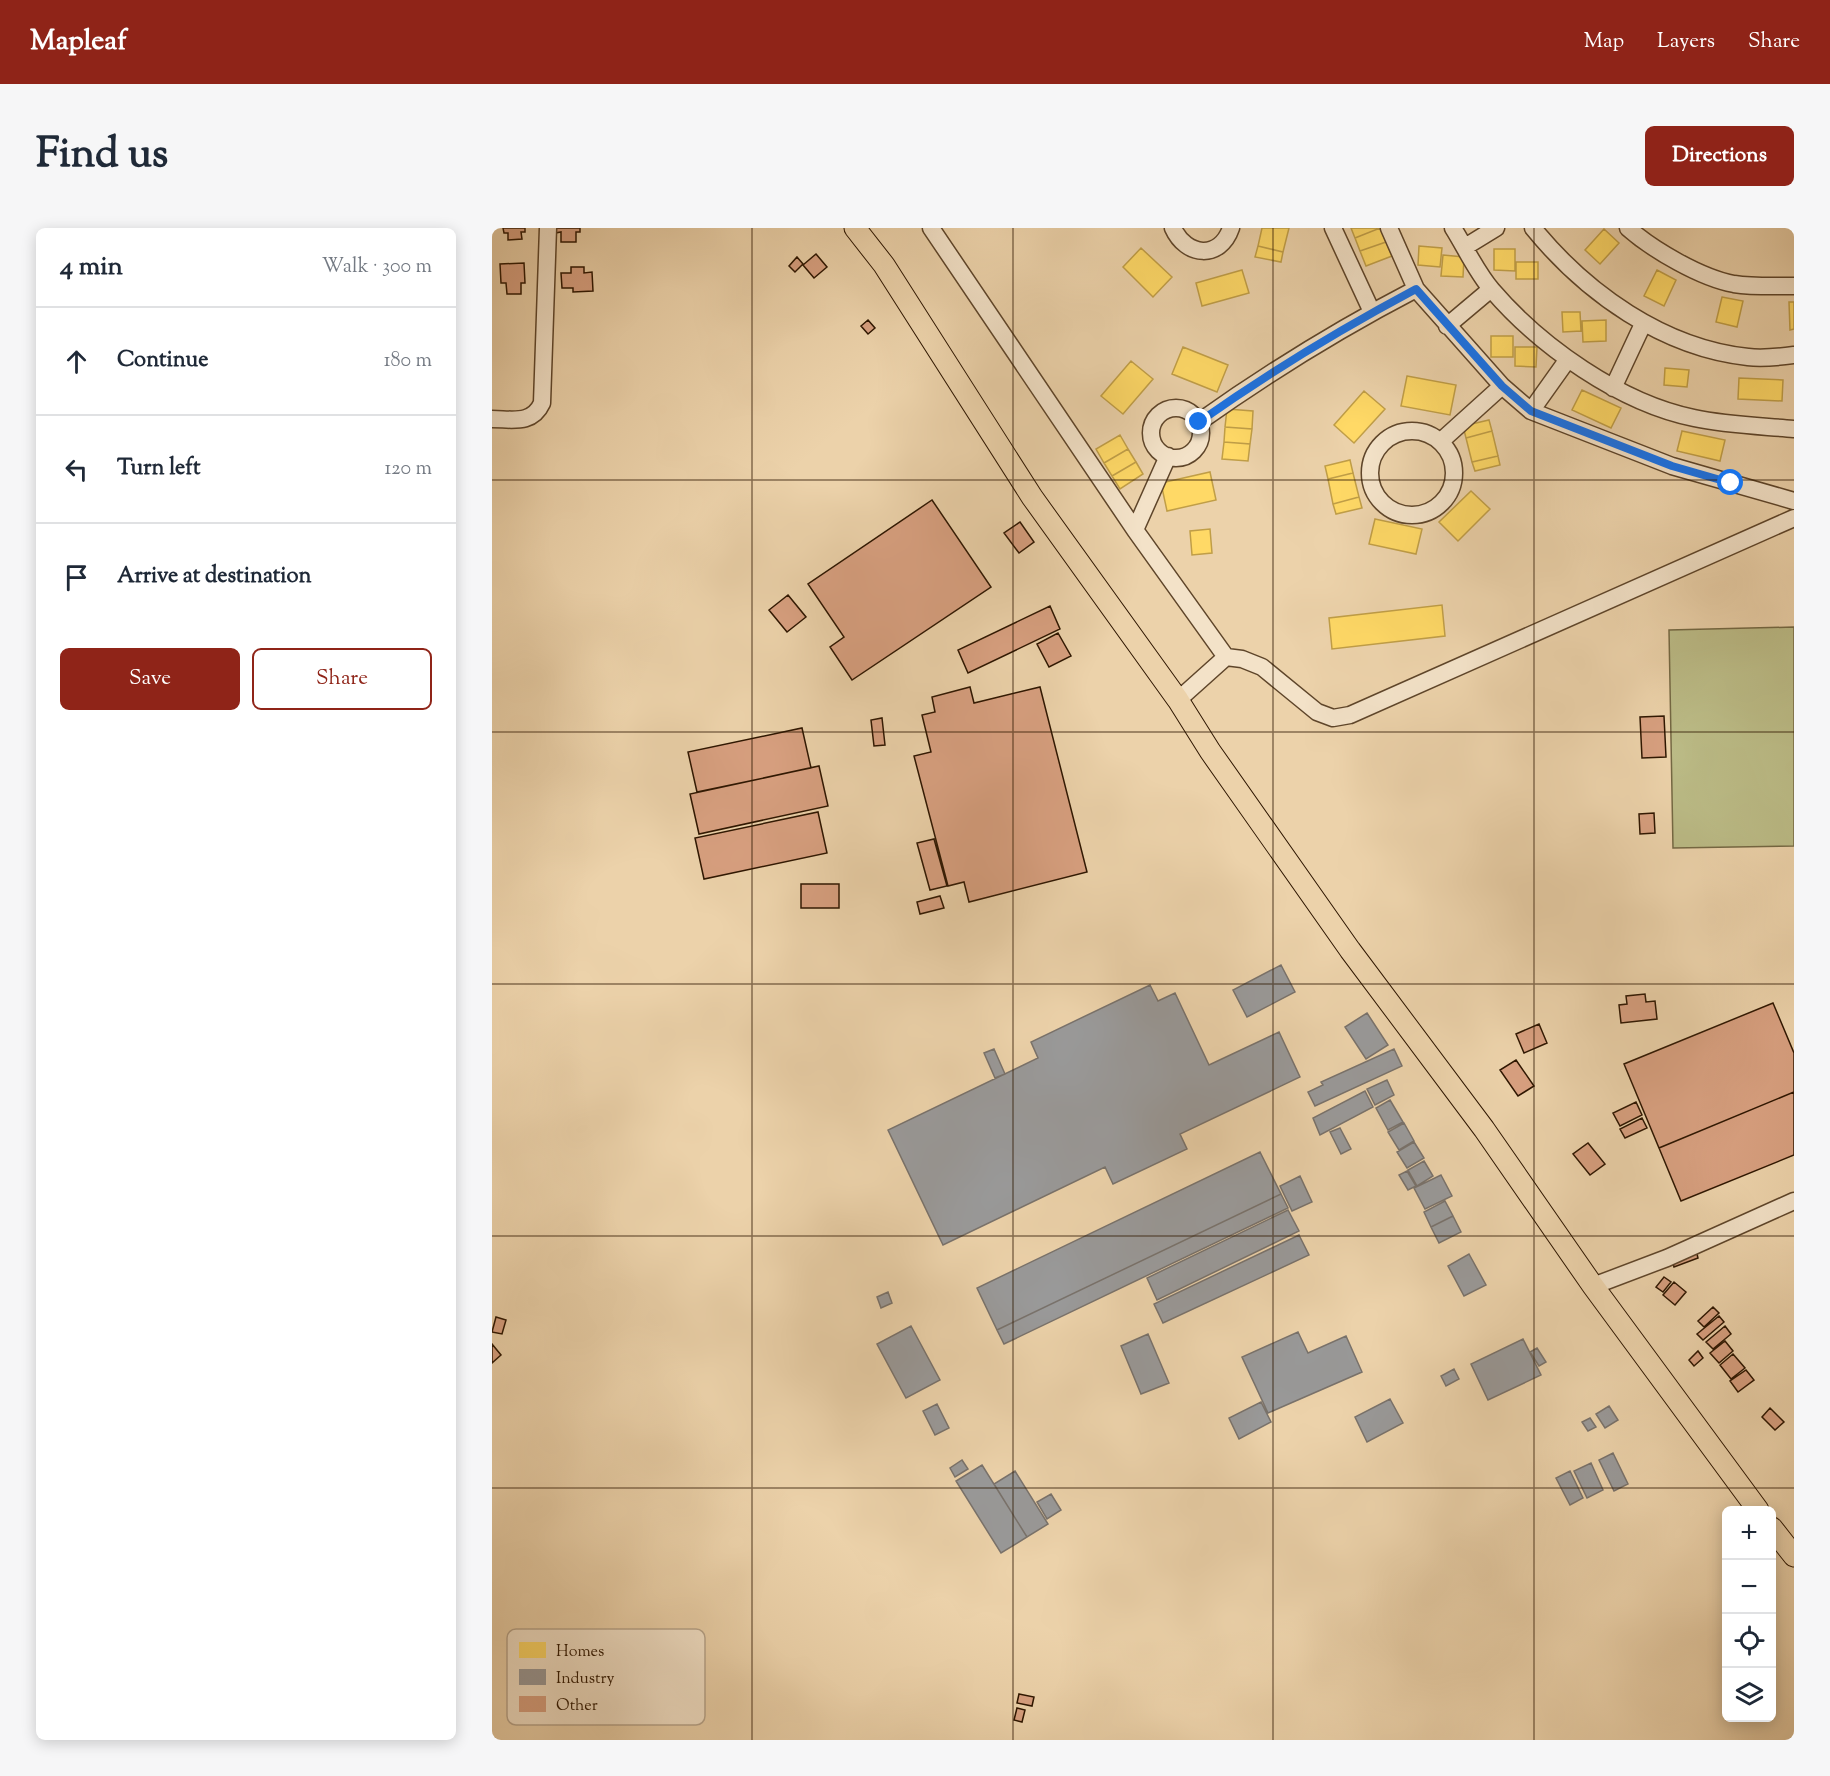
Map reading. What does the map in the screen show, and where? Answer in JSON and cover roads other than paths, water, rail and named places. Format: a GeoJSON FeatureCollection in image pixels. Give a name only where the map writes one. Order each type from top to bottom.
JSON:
{"type":"FeatureCollection","features":[{"type":"Feature","properties":{"kind":"main road"},"geometry":{"type":"LineString","coordinates":[[855,228],[884,265],[1032,497],[1178,700],[1210,751],[1350,950],[1484,1129],[1593,1286],[1755,1506]]}},
{"type":"Feature","properties":{"kind":"main road"},"geometry":{"type":"LineString","coordinates":[[1776,1533],[1794,1556]]}},
{"type":"Feature","properties":{"kind":"street"},"geometry":{"type":"LineString","coordinates":[[492,419],[528,419],[535,415],[542,403],[548,228]]}},
{"type":"Feature","properties":{"kind":"street"},"geometry":{"type":"LineString","coordinates":[[931,228],[1135,530],[1226,657],[1242,659],[1262,667],[1317,712],[1333,718],[1350,715],[1794,518]]}},
{"type":"Feature","properties":{"kind":"street"},"geometry":{"type":"LineString","coordinates":[[1173,228],[1178,239],[1187,247],[1198,251],[1210,250],[1220,245],[1228,236],[1231,228]]}},
{"type":"Feature","properties":{"kind":"street"},"geometry":{"type":"LineString","coordinates":[[1333,228],[1372,312]]}},
{"type":"Feature","properties":{"kind":"street"},"geometry":{"type":"LineString","coordinates":[[1389,228],[1416,289],[1502,386],[1531,411],[1672,466],[1794,501]]}},
{"type":"Feature","properties":{"kind":"street"},"geometry":{"type":"LineString","coordinates":[[1453,228],[1491,289],[1568,359],[1613,388],[1663,410],[1694,418],[1794,429]]}},
{"type":"Feature","properties":{"kind":"street"},"geometry":{"type":"LineString","coordinates":[[1465,247],[1496,228]]}},
{"type":"Feature","properties":{"kind":"street"},"geometry":{"type":"LineString","coordinates":[[1533,228],[1555,255],[1593,289],[1644,324],[1710,351],[1751,358],[1794,356]]}},
{"type":"Feature","properties":{"kind":"street"},"geometry":{"type":"LineString","coordinates":[[1632,229],[1670,257],[1704,274],[1733,284],[1794,286]]}},
{"type":"Feature","properties":{"kind":"street"},"geometry":{"type":"LineString","coordinates":[[1199,422],[1242,391],[1372,312],[1416,289]]}},
{"type":"Feature","properties":{"kind":"street"},"geometry":{"type":"LineString","coordinates":[[1447,326],[1491,289]]}},
{"type":"Feature","properties":{"kind":"street"},"geometry":{"type":"LineString","coordinates":[[1613,388],[1644,324]]}},
{"type":"Feature","properties":{"kind":"street"},"geometry":{"type":"LineString","coordinates":[[1531,411],[1568,359]]}},
{"type":"Feature","properties":{"kind":"street"},"geometry":{"type":"LineString","coordinates":[[1440,442],[1502,386]]}},
{"type":"Feature","properties":{"kind":"street"},"geometry":{"type":"LineString","coordinates":[[1185,409],[1199,422],[1200,441],[1187,455],[1168,456],[1154,443],[1151,434],[1153,424],[1166,410],[1185,409]]}},
{"type":"Feature","properties":{"kind":"street"},"geometry":{"type":"LineString","coordinates":[[1409,431],[1426,433],[1440,442],[1450,455],[1454,471],[1451,487],[1443,501],[1430,511],[1414,515],[1397,512],[1383,504],[1373,491],[1369,475],[1372,459],[1380,445],[1393,435],[1409,431]]}},
{"type":"Feature","properties":{"kind":"street"},"geometry":{"type":"LineString","coordinates":[[1135,530],[1168,456]]}},
{"type":"Feature","properties":{"kind":"street"},"geometry":{"type":"LineString","coordinates":[[1178,700],[1226,657]]}},
{"type":"Feature","properties":{"kind":"street"},"geometry":{"type":"LineString","coordinates":[[1593,1286],[1667,1258],[1794,1201]]}}]}
